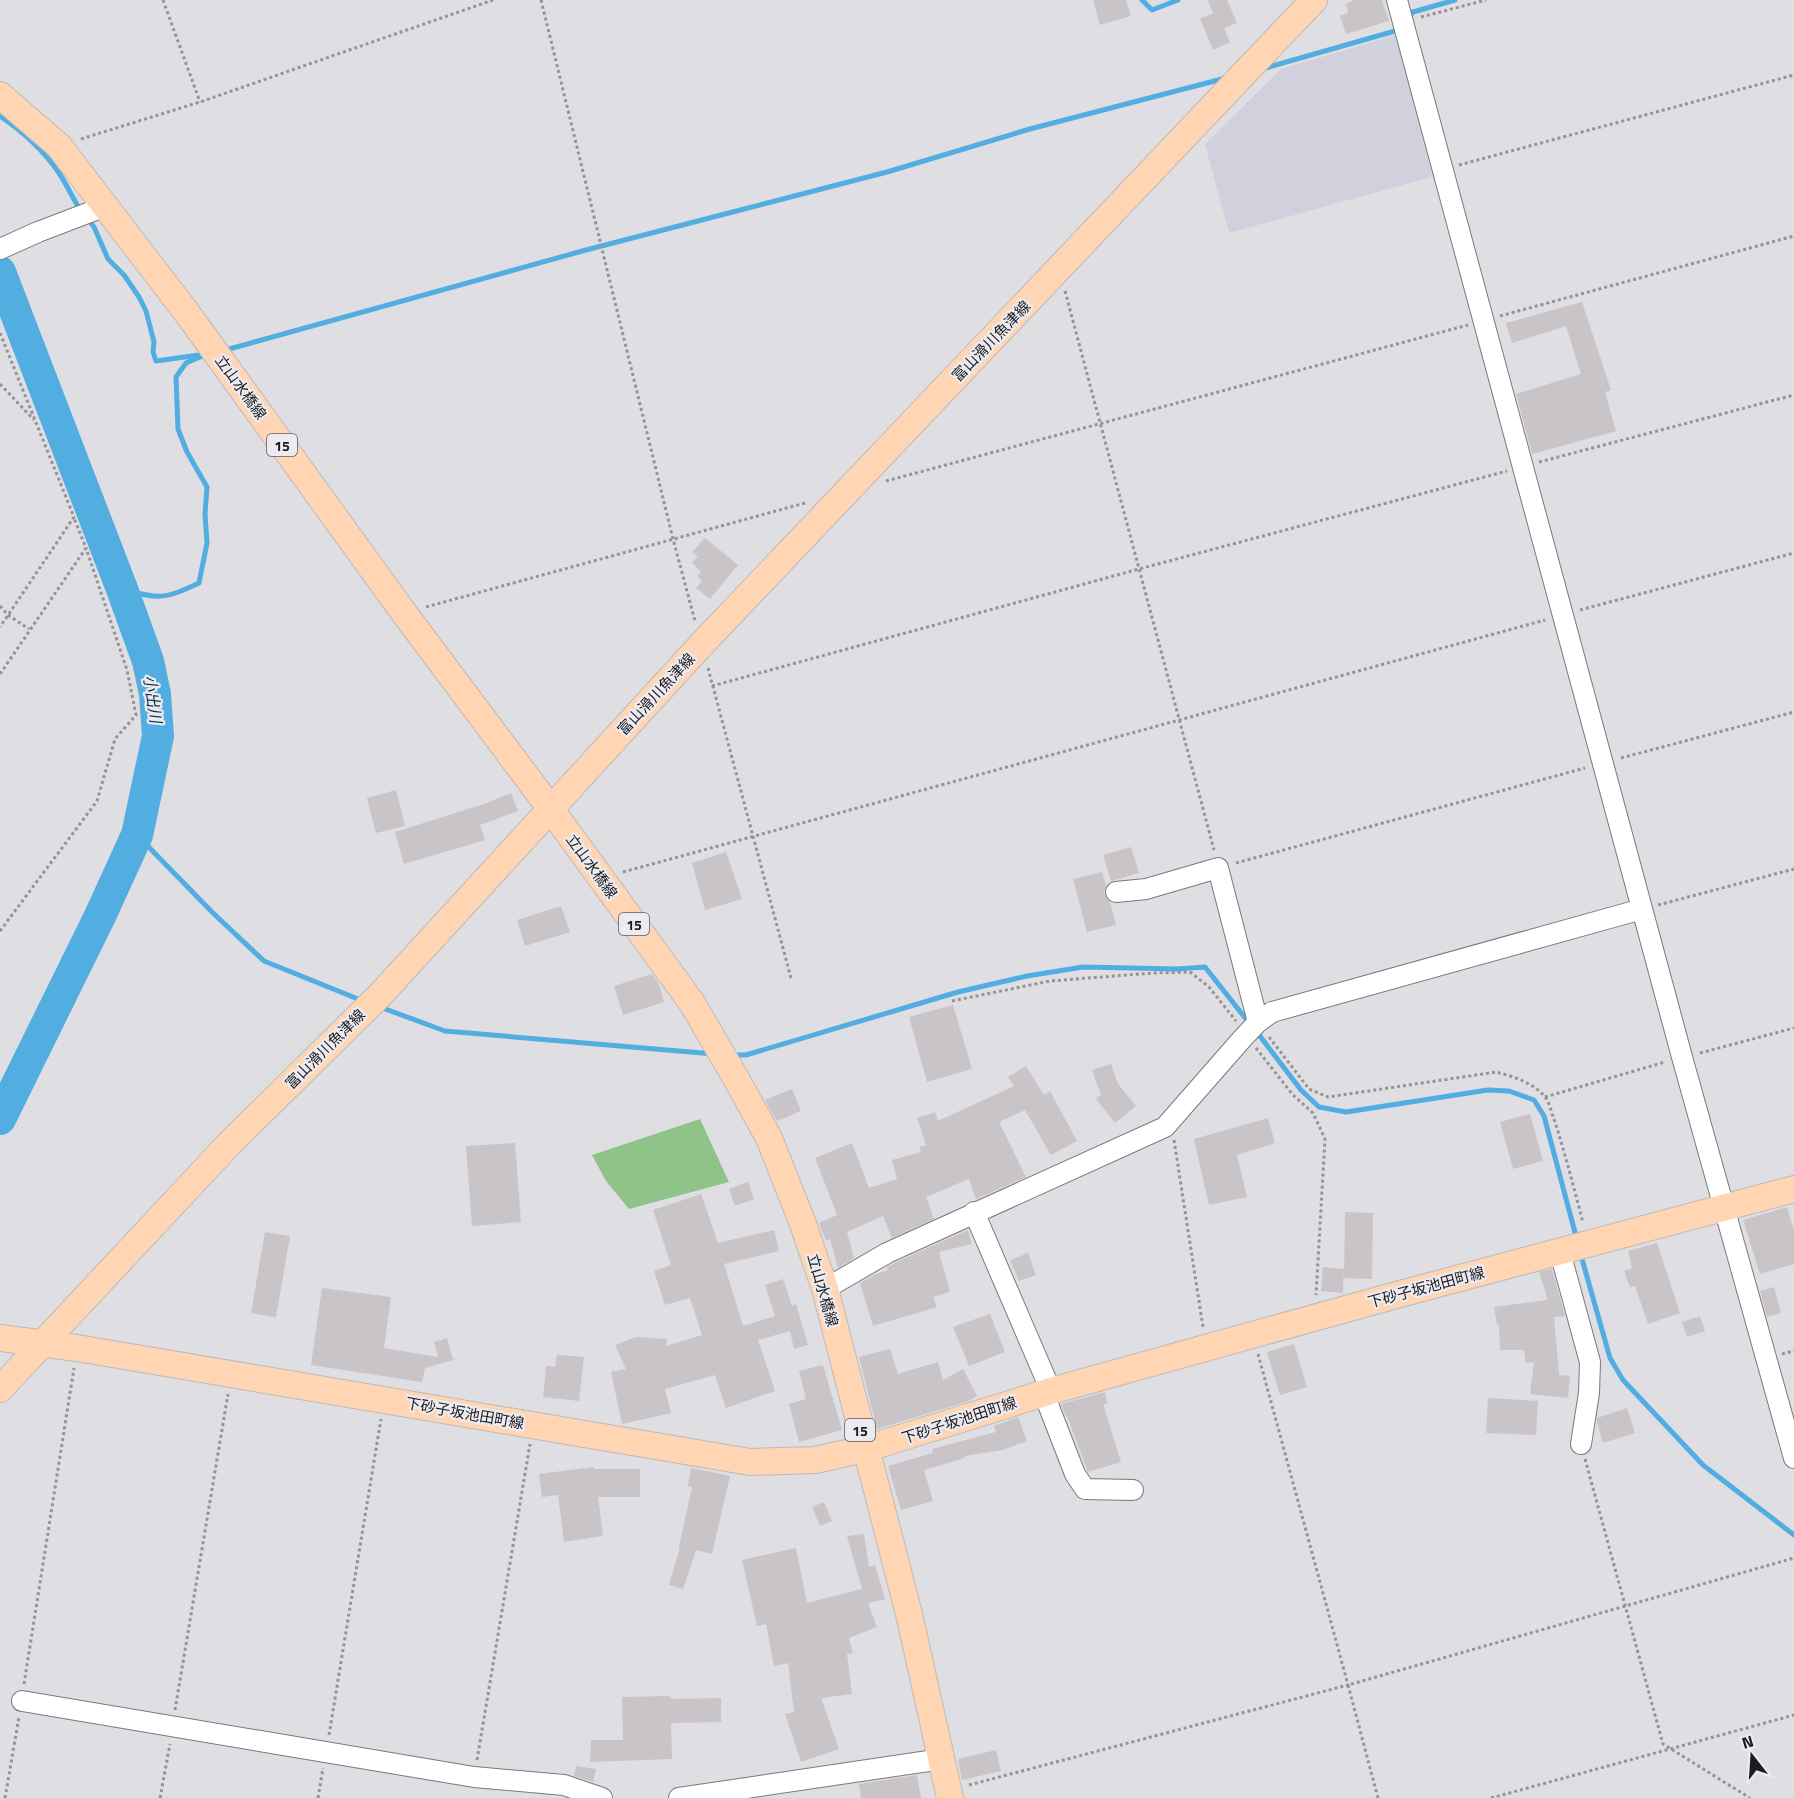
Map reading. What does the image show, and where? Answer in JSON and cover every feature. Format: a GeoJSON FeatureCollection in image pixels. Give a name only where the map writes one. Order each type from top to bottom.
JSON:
{"type":"FeatureCollection","features":[{"type":"Feature","properties":{"kind":"main road","name":"富山滑川魚津線"},"geometry":{"type":"LineString","coordinates":[[0,1389],[228,1145],[381,994],[701,645],[1314,0]]}},
{"type":"Feature","properties":{"kind":"main road","name":"立山水橋線"},"geometry":{"type":"LineString","coordinates":[[0,95],[59,146],[187,313],[404,613],[692,1003],[734,1075],[769,1138],[803,1224],[825,1289],[909,1614],[950,1794]]}},
{"type":"Feature","properties":{"kind":"main road","name":"下砂子坂池田町線"},"geometry":{"type":"LineString","coordinates":[[0,1338],[77,1348],[750,1462],[814,1460],[865,1449],[1048,1392],[1253,1335],[1794,1189]]}},
{"type":"Feature","properties":{"kind":"street"},"geometry":{"type":"LineString","coordinates":[[1397,0],[1642,909],[1794,1458]]}},
{"type":"Feature","properties":{"kind":"street"},"geometry":{"type":"LineString","coordinates":[[0,249],[106,206]]}},
{"type":"Feature","properties":{"kind":"street"},"geometry":{"type":"LineString","coordinates":[[1116,892],[1146,888],[1218,868],[1258,1022]]}},
{"type":"Feature","properties":{"kind":"street"},"geometry":{"type":"LineString","coordinates":[[825,1289],[887,1253],[1165,1127],[1258,1022],[1272,1012],[1642,909]]}},
{"type":"Feature","properties":{"kind":"street"},"geometry":{"type":"LineString","coordinates":[[974,1212],[1048,1392],[1075,1474],[1085,1489],[1133,1490]]}},
{"type":"Feature","properties":{"kind":"street"},"geometry":{"type":"LineString","coordinates":[[1560,1252],[1590,1362],[1589,1393],[1581,1444]]}},
{"type":"Feature","properties":{"kind":"street"},"geometry":{"type":"LineString","coordinates":[[22,1701],[474,1778],[564,1785],[602,1798]]}},
{"type":"Feature","properties":{"kind":"street"},"geometry":{"type":"LineString","coordinates":[[679,1798],[942,1759]]}},
{"type":"Feature","properties":{"kind":"path"},"geometry":{"type":"LineString","coordinates":[[163,0],[200,102]]}},
{"type":"Feature","properties":{"kind":"path"},"geometry":{"type":"LineString","coordinates":[[59,146],[200,102],[493,0]]}},
{"type":"Feature","properties":{"kind":"path"},"geometry":{"type":"LineString","coordinates":[[541,0],[673,539],[791,978]]}},
{"type":"Feature","properties":{"kind":"path"},"geometry":{"type":"LineString","coordinates":[[1404,26],[1419,18],[1486,0]]}},
{"type":"Feature","properties":{"kind":"path"},"geometry":{"type":"LineString","coordinates":[[1443,170],[1794,75]]}},
{"type":"Feature","properties":{"kind":"path"},"geometry":{"type":"LineString","coordinates":[[880,483],[1794,236]]}},
{"type":"Feature","properties":{"kind":"path"},"geometry":{"type":"LineString","coordinates":[[1059,269],[1218,868],[1794,712]]}},
{"type":"Feature","properties":{"kind":"path"},"geometry":{"type":"LineString","coordinates":[[0,333],[86,548],[127,670],[136,715],[115,739],[97,801],[0,931]]}},
{"type":"Feature","properties":{"kind":"path"},"geometry":{"type":"LineString","coordinates":[[0,384],[36,423]]}},
{"type":"Feature","properties":{"kind":"path"},"geometry":{"type":"LineString","coordinates":[[712,686],[1139,569],[1794,395]]}},
{"type":"Feature","properties":{"kind":"path"},"geometry":{"type":"LineString","coordinates":[[404,613],[814,501]]}},
{"type":"Feature","properties":{"kind":"path"},"geometry":{"type":"LineString","coordinates":[[0,627],[74,517]]}},
{"type":"Feature","properties":{"kind":"path"},"geometry":{"type":"LineString","coordinates":[[0,674],[86,548]]}},
{"type":"Feature","properties":{"kind":"path"},"geometry":{"type":"LineString","coordinates":[[601,879],[753,835],[1794,553]]}},
{"type":"Feature","properties":{"kind":"path"},"geometry":{"type":"LineString","coordinates":[[0,606],[8,615],[29,629]]}},
{"type":"Feature","properties":{"kind":"path"},"geometry":{"type":"LineString","coordinates":[[1642,909],[1794,869]]}},
{"type":"Feature","properties":{"kind":"path"},"geometry":{"type":"LineString","coordinates":[[1258,1022],[1310,1089],[1328,1097],[1496,1072],[1513,1076],[1529,1084],[1545,1097],[1548,1103],[1589,1245]]}},
{"type":"Feature","properties":{"kind":"path"},"geometry":{"type":"LineString","coordinates":[[1165,1127],[1174,1140],[1206,1348]]}},
{"type":"Feature","properties":{"kind":"path"},"geometry":{"type":"LineString","coordinates":[[1253,1335],[1378,1798]]}},
{"type":"Feature","properties":{"kind":"path"},"geometry":{"type":"LineString","coordinates":[[5,1798],[77,1348]]}},
{"type":"Feature","properties":{"kind":"path"},"geometry":{"type":"LineString","coordinates":[[160,1798],[231,1375]]}},
{"type":"Feature","properties":{"kind":"path"},"geometry":{"type":"LineString","coordinates":[[318,1798],[385,1399]]}},
{"type":"Feature","properties":{"kind":"path"},"geometry":{"type":"LineString","coordinates":[[474,1778],[533,1425]]}},
{"type":"Feature","properties":{"kind":"path"},"geometry":{"type":"LineString","coordinates":[[1581,1444],[1663,1744],[1750,1798]]}},
{"type":"Feature","properties":{"kind":"path"},"geometry":{"type":"LineString","coordinates":[[950,1794],[1348,1685],[1794,1558]]}},
{"type":"Feature","properties":{"kind":"path"},"geometry":{"type":"LineString","coordinates":[[1491,1798],[1794,1715]]}},
{"type":"Feature","properties":{"kind":"shaded area"},"geometry":{"type":"Polygon","coordinates":[[[1396,35],[1435,176],[1229,233],[1205,144],[1281,69],[1396,35]]]}},
{"type":"Feature","properties":{"kind":"green space"},"geometry":{"type":"Polygon","coordinates":[[[700,1119],[729,1182],[629,1209],[606,1181],[592,1155],[700,1119]]]}},
{"type":"Feature","properties":{"kind":"building"},"geometry":{"type":"Polygon","coordinates":[[[1093,0],[1126,0],[1131,16],[1100,25],[1093,0]]]}},
{"type":"Feature","properties":{"kind":"building"},"geometry":{"type":"Polygon","coordinates":[[[1208,0],[1227,0],[1237,23],[1224,28],[1230,42],[1213,50],[1200,19],[1213,13],[1208,0]]]}},
{"type":"Feature","properties":{"kind":"building"},"geometry":{"type":"Polygon","coordinates":[[[1354,0],[1382,0],[1389,21],[1346,34],[1340,16],[1348,13],[1346,4],[1354,0]]]}},
{"type":"Feature","properties":{"kind":"building"},"geometry":{"type":"Polygon","coordinates":[[[1582,302],[1611,390],[1605,392],[1616,431],[1532,454],[1516,394],[1581,374],[1566,326],[1512,343],[1506,323],[1582,302]]]}},
{"type":"Feature","properties":{"kind":"building"},"geometry":{"type":"Polygon","coordinates":[[[705,538],[738,565],[710,599],[696,588],[702,581],[697,576],[701,572],[692,562],[698,557],[692,552],[705,538]]]}},
{"type":"Feature","properties":{"kind":"building"},"geometry":{"type":"Polygon","coordinates":[[[396,790],[405,826],[376,833],[367,798],[396,790]]]}},
{"type":"Feature","properties":{"kind":"building"},"geometry":{"type":"Polygon","coordinates":[[[511,793],[518,811],[480,825],[485,840],[404,864],[395,832],[484,804],[511,793]]]}},
{"type":"Feature","properties":{"kind":"building"},"geometry":{"type":"Polygon","coordinates":[[[1131,847],[1139,873],[1111,881],[1103,855],[1131,847]]]}},
{"type":"Feature","properties":{"kind":"building"},"geometry":{"type":"Polygon","coordinates":[[[726,852],[742,899],[705,910],[692,863],[726,852]]]}},
{"type":"Feature","properties":{"kind":"building"},"geometry":{"type":"Polygon","coordinates":[[[1102,872],[1106,886],[1104,894],[1110,902],[1116,925],[1087,932],[1073,879],[1102,872]]]}},
{"type":"Feature","properties":{"kind":"building"},"geometry":{"type":"Polygon","coordinates":[[[561,906],[570,932],[525,946],[517,920],[561,906]]]}},
{"type":"Feature","properties":{"kind":"building"},"geometry":{"type":"Polygon","coordinates":[[[652,974],[658,982],[664,1002],[623,1015],[614,986],[652,974]]]}},
{"type":"Feature","properties":{"kind":"building"},"geometry":{"type":"Polygon","coordinates":[[[953,1005],[972,1069],[927,1082],[909,1017],[953,1005]]]}},
{"type":"Feature","properties":{"kind":"building"},"geometry":{"type":"Polygon","coordinates":[[[1111,1064],[1118,1084],[1136,1106],[1115,1123],[1096,1099],[1101,1095],[1092,1070],[1111,1064]]]}},
{"type":"Feature","properties":{"kind":"building"},"geometry":{"type":"Polygon","coordinates":[[[1026,1066],[1044,1095],[1050,1091],[1077,1141],[1051,1155],[1025,1110],[999,1122],[1026,1177],[976,1199],[969,1179],[926,1197],[934,1219],[892,1238],[883,1216],[847,1232],[854,1258],[838,1268],[830,1239],[826,1241],[819,1223],[837,1215],[815,1158],[852,1143],[869,1188],[897,1179],[892,1160],[921,1152],[919,1147],[926,1145],[917,1118],[935,1112],[938,1121],[1014,1086],[1008,1077],[1026,1066]]]}},
{"type":"Feature","properties":{"kind":"building"},"geometry":{"type":"Polygon","coordinates":[[[792,1089],[801,1111],[777,1121],[765,1100],[792,1089]]]}},
{"type":"Feature","properties":{"kind":"building"},"geometry":{"type":"Polygon","coordinates":[[[1530,1114],[1543,1161],[1513,1169],[1500,1122],[1530,1114]]]}},
{"type":"Feature","properties":{"kind":"building"},"geometry":{"type":"Polygon","coordinates":[[[1268,1118],[1275,1143],[1237,1155],[1247,1197],[1209,1205],[1194,1139],[1268,1118]]]}},
{"type":"Feature","properties":{"kind":"building"},"geometry":{"type":"Polygon","coordinates":[[[515,1143],[521,1222],[472,1226],[466,1146],[515,1143]]]}},
{"type":"Feature","properties":{"kind":"building"},"geometry":{"type":"Polygon","coordinates":[[[748,1182],[754,1199],[735,1206],[729,1189],[748,1182]]]}},
{"type":"Feature","properties":{"kind":"building"},"geometry":{"type":"Polygon","coordinates":[[[701,1194],[718,1243],[774,1230],[779,1251],[724,1264],[743,1326],[775,1316],[765,1285],[783,1279],[792,1306],[796,1304],[808,1345],[794,1349],[790,1331],[758,1340],[775,1391],[726,1408],[715,1375],[665,1389],[671,1413],[622,1424],[611,1372],[626,1369],[615,1345],[636,1337],[667,1339],[666,1346],[702,1335],[690,1298],[665,1305],[654,1271],[671,1265],[653,1210],[701,1194]]]}},
{"type":"Feature","properties":{"kind":"building"},"geometry":{"type":"Polygon","coordinates":[[[1787,1207],[1794,1231],[1794,1264],[1760,1274],[1743,1220],[1787,1207]]]}},
{"type":"Feature","properties":{"kind":"building"},"geometry":{"type":"Polygon","coordinates":[[[1345,1212],[1373,1213],[1372,1279],[1344,1278],[1345,1212]]]}},
{"type":"Feature","properties":{"kind":"building"},"geometry":{"type":"Polygon","coordinates":[[[968,1230],[972,1244],[939,1252],[950,1292],[933,1297],[937,1307],[873,1326],[860,1283],[888,1270],[887,1267],[892,1264],[968,1230]]]}},
{"type":"Feature","properties":{"kind":"building"},"geometry":{"type":"Polygon","coordinates":[[[265,1232],[290,1236],[276,1317],[251,1313],[265,1232]]]}},
{"type":"Feature","properties":{"kind":"building"},"geometry":{"type":"Polygon","coordinates":[[[1657,1243],[1680,1313],[1648,1324],[1635,1286],[1630,1287],[1624,1271],[1632,1268],[1628,1251],[1657,1243]]]}},
{"type":"Feature","properties":{"kind":"building"},"geometry":{"type":"Polygon","coordinates":[[[1028,1253],[1036,1275],[1019,1281],[1010,1260],[1028,1253]]]}},
{"type":"Feature","properties":{"kind":"building"},"geometry":{"type":"Polygon","coordinates":[[[1323,1267],[1344,1269],[1343,1293],[1321,1291],[1323,1267]]]}},
{"type":"Feature","properties":{"kind":"building"},"geometry":{"type":"Polygon","coordinates":[[[1552,1269],[1565,1316],[1554,1317],[1559,1375],[1570,1376],[1568,1398],[1530,1394],[1534,1362],[1526,1363],[1524,1350],[1500,1350],[1499,1325],[1497,1325],[1494,1307],[1548,1300],[1539,1272],[1552,1269]]]}},
{"type":"Feature","properties":{"kind":"building"},"geometry":{"type":"Polygon","coordinates":[[[1774,1287],[1781,1313],[1767,1317],[1760,1291],[1774,1287]]]}},
{"type":"Feature","properties":{"kind":"building"},"geometry":{"type":"Polygon","coordinates":[[[322,1288],[391,1297],[384,1348],[438,1357],[434,1342],[447,1338],[453,1359],[457,1359],[425,1368],[422,1382],[311,1365],[322,1288]]]}},
{"type":"Feature","properties":{"kind":"building"},"geometry":{"type":"Polygon","coordinates":[[[990,1314],[1005,1352],[969,1366],[953,1327],[990,1314]]]}},
{"type":"Feature","properties":{"kind":"building"},"geometry":{"type":"Polygon","coordinates":[[[1700,1316],[1705,1331],[1687,1337],[1682,1322],[1700,1316]]]}},
{"type":"Feature","properties":{"kind":"building"},"geometry":{"type":"Polygon","coordinates":[[[1294,1344],[1307,1387],[1280,1395],[1267,1352],[1294,1344]]]}},
{"type":"Feature","properties":{"kind":"building"},"geometry":{"type":"Polygon","coordinates":[[[890,1349],[898,1374],[938,1362],[943,1380],[963,1369],[977,1396],[966,1402],[877,1429],[859,1357],[890,1349]]]}},
{"type":"Feature","properties":{"kind":"building"},"geometry":{"type":"Polygon","coordinates":[[[557,1355],[584,1357],[579,1401],[543,1397],[546,1366],[555,1367],[557,1355]]]}},
{"type":"Feature","properties":{"kind":"building"},"geometry":{"type":"Polygon","coordinates":[[[823,1365],[842,1430],[799,1442],[789,1404],[806,1399],[799,1371],[823,1365]]]}},
{"type":"Feature","properties":{"kind":"building"},"geometry":{"type":"Polygon","coordinates":[[[1105,1392],[1107,1404],[1103,1404],[1121,1462],[1088,1472],[1061,1404],[1105,1392]]]}},
{"type":"Feature","properties":{"kind":"building"},"geometry":{"type":"Polygon","coordinates":[[[1488,1398],[1538,1401],[1536,1435],[1486,1433],[1488,1398]]]}},
{"type":"Feature","properties":{"kind":"building"},"geometry":{"type":"Polygon","coordinates":[[[1627,1408],[1635,1433],[1603,1443],[1597,1418],[1627,1408]]]}},
{"type":"Feature","properties":{"kind":"building"},"geometry":{"type":"Polygon","coordinates":[[[1018,1417],[1027,1441],[1002,1450],[965,1456],[965,1458],[924,1470],[933,1501],[901,1510],[888,1466],[933,1453],[932,1449],[996,1432],[994,1426],[1018,1417]]]}},
{"type":"Feature","properties":{"kind":"building"},"geometry":{"type":"Polygon","coordinates":[[[594,1467],[594,1469],[640,1469],[640,1497],[598,1497],[603,1536],[564,1542],[558,1495],[542,1497],[539,1474],[594,1467]]]}},
{"type":"Feature","properties":{"kind":"building"},"geometry":{"type":"Polygon","coordinates":[[[691,1468],[730,1476],[712,1554],[696,1550],[683,1589],[669,1585],[680,1547],[692,1487],[688,1486],[691,1468]]]}},
{"type":"Feature","properties":{"kind":"building"},"geometry":{"type":"Polygon","coordinates":[[[824,1502],[832,1521],[820,1526],[812,1507],[824,1502]]]}},
{"type":"Feature","properties":{"kind":"building"},"geometry":{"type":"Polygon","coordinates":[[[864,1534],[869,1567],[875,1565],[885,1599],[868,1603],[877,1627],[849,1638],[853,1653],[847,1654],[852,1694],[821,1698],[839,1749],[801,1762],[785,1714],[794,1712],[788,1663],[774,1666],[766,1624],[757,1626],[742,1560],[796,1548],[807,1603],[862,1589],[847,1536],[864,1534]]]}},
{"type":"Feature","properties":{"kind":"building"},"geometry":{"type":"Polygon","coordinates":[[[670,1696],[671,1699],[721,1698],[721,1722],[671,1723],[672,1759],[590,1762],[591,1740],[623,1740],[622,1697],[670,1696]]]}},
{"type":"Feature","properties":{"kind":"building"},"geometry":{"type":"Polygon","coordinates":[[[996,1750],[1001,1771],[962,1780],[958,1759],[996,1750]]]}},
{"type":"Feature","properties":{"kind":"building"},"geometry":{"type":"Polygon","coordinates":[[[576,1766],[596,1769],[593,1782],[574,1776],[576,1766]]]}},
{"type":"Feature","properties":{"kind":"building"},"geometry":{"type":"Polygon","coordinates":[[[917,1775],[921,1798],[861,1798],[859,1784],[917,1775]]]}},
{"type":"Feature","properties":{"kind":"waterway"},"geometry":{"type":"LineString","coordinates":[[1142,0],[1152,10],[1178,0]]}},
{"type":"Feature","properties":{"kind":"waterway"},"geometry":{"type":"LineString","coordinates":[[1407,19],[1413,12],[1455,0]]}},
{"type":"Feature","properties":{"kind":"waterway"},"geometry":{"type":"LineString","coordinates":[[1262,69],[1395,31],[1398,28]]}},
{"type":"Feature","properties":{"kind":"waterway"},"geometry":{"type":"LineString","coordinates":[[222,351],[586,250],[887,172],[1030,129],[1226,78]]}},
{"type":"Feature","properties":{"kind":"waterway"},"geometry":{"type":"LineString","coordinates":[[0,116],[47,157],[81,211]]}},
{"type":"Feature","properties":{"kind":"waterway"},"geometry":{"type":"LineString","coordinates":[[87,218],[94,227],[108,259],[124,275],[146,311],[156,361],[199,355]]}},
{"type":"Feature","properties":{"kind":"waterway","name":"小出川"},"geometry":{"type":"LineString","coordinates":[[0,272],[148,661],[155,694],[158,736],[137,835],[100,916],[0,1119]]}},
{"type":"Feature","properties":{"kind":"waterway"},"geometry":{"type":"LineString","coordinates":[[122,589],[145,595],[162,596],[199,583],[207,543],[205,514],[207,487],[187,452],[178,429],[176,377],[186,363],[207,354]]}},
{"type":"Feature","properties":{"kind":"waterway"},"geometry":{"type":"LineString","coordinates":[[137,835],[212,912],[264,961],[363,1001]]}},
{"type":"Feature","properties":{"kind":"waterway"},"geometry":{"type":"LineString","coordinates":[[732,1055],[746,1055],[958,992],[1027,976],[1083,967],[1177,969],[1205,967],[1250,1024]]}},
{"type":"Feature","properties":{"kind":"waterway"},"geometry":{"type":"LineString","coordinates":[[380,1007],[445,1031],[714,1054]]}},
{"type":"Feature","properties":{"kind":"waterway"},"geometry":{"type":"LineString","coordinates":[[1256,1031],[1301,1090],[1319,1107],[1346,1112],[1488,1090],[1509,1091],[1534,1100],[1544,1116],[1577,1240]]}},
{"type":"Feature","properties":{"kind":"waterway"},"geometry":{"type":"LineString","coordinates":[[1580,1252],[1610,1358],[1623,1380],[1703,1465],[1794,1535]]}}]}
